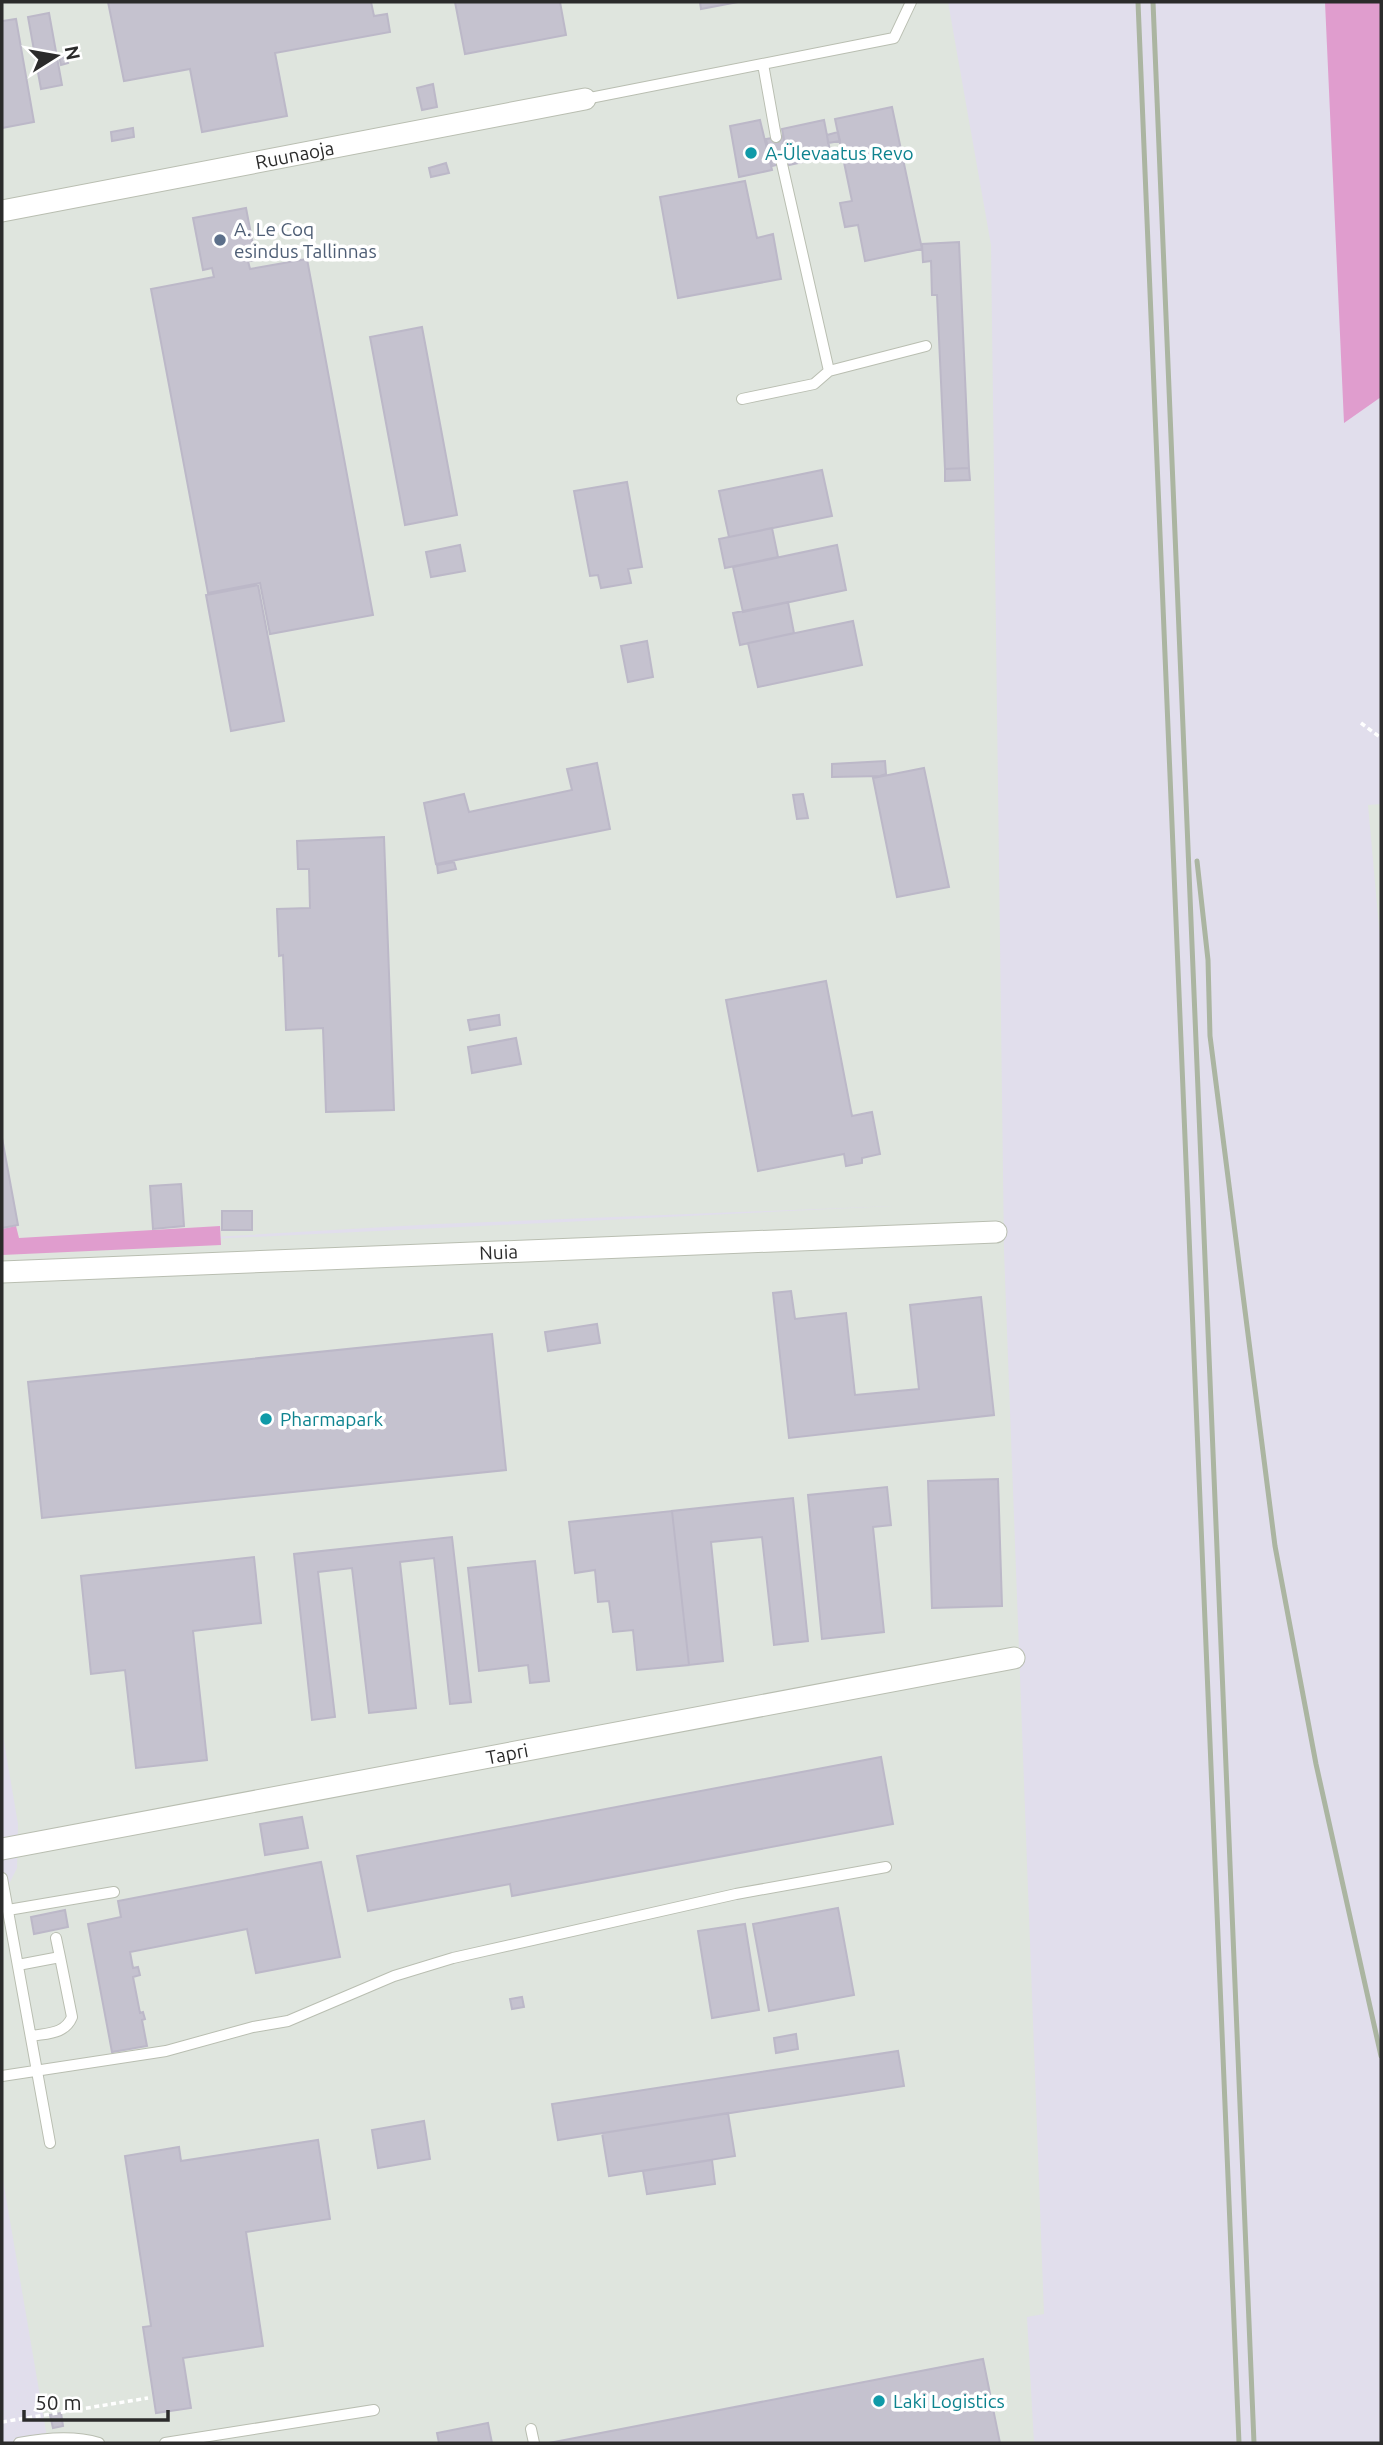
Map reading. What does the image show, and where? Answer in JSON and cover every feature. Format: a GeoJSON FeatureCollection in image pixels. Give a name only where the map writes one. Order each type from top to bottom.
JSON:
{"type":"FeatureCollection","features":[{"type":"Feature","properties":{"kind":"street","name":"Ruunaoja"},"geometry":{"type":"LineString","coordinates":[[2,211],[585,99]]}},
{"type":"Feature","properties":{"kind":"street","name":"Nuia"},"geometry":{"type":"LineString","coordinates":[[2,1272],[996,1232]]}},
{"type":"Feature","properties":{"kind":"street","name":"Tapri"},"geometry":{"type":"LineString","coordinates":[[2,1849],[1014,1658]]}},
{"type":"Feature","properties":{"kind":"lane"},"geometry":{"type":"LineString","coordinates":[[585,99],[894,38],[911,2]]}},
{"type":"Feature","properties":{"kind":"lane"},"geometry":{"type":"LineString","coordinates":[[762,64],[776,137]]}},
{"type":"Feature","properties":{"kind":"lane"},"geometry":{"type":"LineString","coordinates":[[782,164],[829,371]]}},
{"type":"Feature","properties":{"kind":"lane"},"geometry":{"type":"LineString","coordinates":[[742,399],[814,384],[829,371],[926,346]]}},
{"type":"Feature","properties":{"kind":"lane"},"geometry":{"type":"LineString","coordinates":[[2,2076],[166,2051],[288,2021],[394,1976],[453,1958],[736,1895],[886,1867]]}},
{"type":"Feature","properties":{"kind":"lane"},"geometry":{"type":"LineString","coordinates":[[2,1878],[50,2143]]}},
{"type":"Feature","properties":{"kind":"lane"},"geometry":{"type":"LineString","coordinates":[[8,1910],[114,1892]]}},
{"type":"Feature","properties":{"kind":"lane"},"geometry":{"type":"LineString","coordinates":[[32,2036],[60,2031],[69,2025],[72,2017],[56,1938]]}},
{"type":"Feature","properties":{"kind":"lane"},"geometry":{"type":"LineString","coordinates":[[18,1965],[60,1957]]}},
{"type":"Feature","properties":{"kind":"lane"},"geometry":{"type":"LineString","coordinates":[[165,2443],[374,2410]]}},
{"type":"Feature","properties":{"kind":"lane"},"geometry":{"type":"LineString","coordinates":[[531,2429],[534,2443]]}},
{"type":"Feature","properties":{"kind":"lane"},"geometry":{"type":"LineString","coordinates":[[19,2443],[47,2438],[99,2443]]}},
{"type":"Feature","properties":{"kind":"path"},"geometry":{"type":"LineString","coordinates":[[1361,723],[1381,738]]}},
{"type":"Feature","properties":{"kind":"path"},"geometry":{"type":"LineString","coordinates":[[2,2421],[148,2399]]}},
{"type":"Feature","properties":{"kind":"shaded area"},"geometry":{"type":"Polygon","coordinates":[[[2,2],[948,2],[991,245],[1004,1251],[1044,2314],[1027,2317],[1034,2443],[48,2443],[2,2174],[2,1898],[17,1868],[18,1824],[2,1730],[2,2]],[[893,1206],[438,1224],[88,1245],[893,1206]]]}},
{"type":"Feature","properties":{"kind":"shaded area"},"geometry":{"type":"Polygon","coordinates":[[[1325,2],[1381,2],[1381,397],[1344,423],[1325,2]]]}},
{"type":"Feature","properties":{"kind":"shaded area"},"geometry":{"type":"Polygon","coordinates":[[[1381,804],[1381,949],[1368,805],[1381,804]]]}},
{"type":"Feature","properties":{"kind":"shaded area"},"geometry":{"type":"Polygon","coordinates":[[[16,1226],[19,1238],[220,1226],[221,1245],[2,1255],[2,1229],[16,1226]]]}},
{"type":"Feature","properties":{"kind":"building"},"geometry":{"type":"Polygon","coordinates":[[[108,2],[371,2],[374,16],[387,14],[390,32],[275,53],[287,116],[202,132],[190,69],[124,81],[108,2]]]}},
{"type":"Feature","properties":{"kind":"building"},"geometry":{"type":"Polygon","coordinates":[[[455,2],[560,2],[566,35],[465,54],[455,2]]]}},
{"type":"Feature","properties":{"kind":"building"},"geometry":{"type":"Polygon","coordinates":[[[700,2],[738,2],[701,9],[700,2]]]}},
{"type":"Feature","properties":{"kind":"building"},"geometry":{"type":"Polygon","coordinates":[[[49,13],[62,85],[41,89],[28,17],[49,13]]]}},
{"type":"Feature","properties":{"kind":"building"},"geometry":{"type":"Polygon","coordinates":[[[16,19],[34,122],[2,128],[2,21],[16,19]]]}},
{"type":"Feature","properties":{"kind":"building"},"geometry":{"type":"Polygon","coordinates":[[[65,54],[68,63],[61,65],[59,56],[65,54]]]}},
{"type":"Feature","properties":{"kind":"building"},"geometry":{"type":"Polygon","coordinates":[[[433,84],[437,107],[422,110],[417,88],[433,84]]]}},
{"type":"Feature","properties":{"kind":"building"},"geometry":{"type":"Polygon","coordinates":[[[892,107],[922,249],[865,261],[858,225],[845,227],[840,203],[852,201],[835,119],[892,107]]]}},
{"type":"Feature","properties":{"kind":"building","name":"A-Ülevaatus Revo"},"geometry":{"type":"Polygon","coordinates":[[[760,120],[772,170],[739,177],[730,126],[760,120]]]}},
{"type":"Feature","properties":{"kind":"building"},"geometry":{"type":"Polygon","coordinates":[[[824,120],[831,156],[789,165],[782,129],[824,120]]]}},
{"type":"Feature","properties":{"kind":"building"},"geometry":{"type":"Polygon","coordinates":[[[133,128],[134,137],[112,141],[111,132],[133,128]]]}},
{"type":"Feature","properties":{"kind":"building"},"geometry":{"type":"Polygon","coordinates":[[[838,132],[840,141],[828,143],[827,135],[838,132]]]}},
{"type":"Feature","properties":{"kind":"building"},"geometry":{"type":"Polygon","coordinates":[[[783,136],[789,162],[772,166],[766,139],[783,136]]]}},
{"type":"Feature","properties":{"kind":"building"},"geometry":{"type":"Polygon","coordinates":[[[446,163],[449,173],[431,177],[429,168],[446,163]]]}},
{"type":"Feature","properties":{"kind":"building"},"geometry":{"type":"Polygon","coordinates":[[[745,181],[757,238],[773,234],[781,279],[678,298],[660,197],[745,181]]]}},
{"type":"Feature","properties":{"kind":"building"},"geometry":{"type":"Polygon","coordinates":[[[246,208],[256,260],[248,261],[250,269],[307,259],[373,615],[270,634],[260,583],[208,593],[151,289],[214,277],[212,268],[203,270],[193,218],[246,208]]]}},
{"type":"Feature","properties":{"kind":"building"},"geometry":{"type":"Polygon","coordinates":[[[959,242],[969,468],[945,469],[937,295],[932,295],[931,261],[923,262],[922,244],[959,242]]]}},
{"type":"Feature","properties":{"kind":"building"},"geometry":{"type":"Polygon","coordinates":[[[422,327],[457,515],[405,525],[370,337],[422,327]]]}},
{"type":"Feature","properties":{"kind":"building"},"geometry":{"type":"Polygon","coordinates":[[[969,468],[970,480],[945,481],[945,469],[969,468]]]}},
{"type":"Feature","properties":{"kind":"building"},"geometry":{"type":"Polygon","coordinates":[[[822,470],[832,516],[729,537],[719,491],[822,470]]]}},
{"type":"Feature","properties":{"kind":"building"},"geometry":{"type":"Polygon","coordinates":[[[627,482],[642,567],[628,569],[631,583],[601,588],[598,575],[590,576],[574,491],[627,482]]]}},
{"type":"Feature","properties":{"kind":"building"},"geometry":{"type":"Polygon","coordinates":[[[772,528],[778,557],[725,568],[719,539],[772,528]]]}},
{"type":"Feature","properties":{"kind":"building"},"geometry":{"type":"Polygon","coordinates":[[[460,545],[465,571],[431,577],[426,552],[460,545]]]}},
{"type":"Feature","properties":{"kind":"building"},"geometry":{"type":"Polygon","coordinates":[[[837,545],[846,590],[743,612],[733,567],[837,545]]]}},
{"type":"Feature","properties":{"kind":"building"},"geometry":{"type":"Polygon","coordinates":[[[258,585],[284,721],[231,731],[206,595],[258,585]]]}},
{"type":"Feature","properties":{"kind":"building"},"geometry":{"type":"Polygon","coordinates":[[[788,602],[794,633],[740,645],[733,613],[788,602]]]}},
{"type":"Feature","properties":{"kind":"building"},"geometry":{"type":"Polygon","coordinates":[[[853,621],[862,665],[758,687],[748,643],[853,621]]]}},
{"type":"Feature","properties":{"kind":"building"},"geometry":{"type":"Polygon","coordinates":[[[647,641],[653,677],[628,682],[621,646],[647,641]]]}},
{"type":"Feature","properties":{"kind":"building"},"geometry":{"type":"Polygon","coordinates":[[[885,761],[886,774],[880,776],[832,777],[832,764],[885,761]]]}},
{"type":"Feature","properties":{"kind":"building"},"geometry":{"type":"Polygon","coordinates":[[[597,763],[610,829],[436,864],[424,803],[464,794],[469,812],[572,790],[567,769],[597,763]]]}},
{"type":"Feature","properties":{"kind":"building"},"geometry":{"type":"Polygon","coordinates":[[[924,768],[949,887],[897,897],[873,778],[924,768]]]}},
{"type":"Feature","properties":{"kind":"building"},"geometry":{"type":"Polygon","coordinates":[[[803,794],[808,818],[797,819],[793,795],[803,794]]]}},
{"type":"Feature","properties":{"kind":"building"},"geometry":{"type":"Polygon","coordinates":[[[384,837],[394,1110],[326,1112],[323,1028],[286,1030],[283,955],[279,956],[277,909],[310,908],[309,869],[298,869],[297,841],[384,837]]]}},
{"type":"Feature","properties":{"kind":"building"},"geometry":{"type":"Polygon","coordinates":[[[454,862],[456,869],[438,873],[437,865],[454,862]]]}},
{"type":"Feature","properties":{"kind":"building"},"geometry":{"type":"Polygon","coordinates":[[[826,981],[852,1116],[872,1112],[880,1154],[862,1158],[862,1163],[846,1166],[844,1154],[758,1171],[726,1000],[826,981]]]}},
{"type":"Feature","properties":{"kind":"building"},"geometry":{"type":"Polygon","coordinates":[[[499,1015],[500,1025],[470,1030],[468,1020],[499,1015]]]}},
{"type":"Feature","properties":{"kind":"building"},"geometry":{"type":"Polygon","coordinates":[[[516,1038],[521,1064],[472,1073],[468,1047],[516,1038]]]}},
{"type":"Feature","properties":{"kind":"building"},"geometry":{"type":"Polygon","coordinates":[[[2,1138],[18,1225],[2,1228],[2,1138]]]}},
{"type":"Feature","properties":{"kind":"building"},"geometry":{"type":"Polygon","coordinates":[[[181,1184],[184,1226],[153,1229],[150,1186],[181,1184]]]}},
{"type":"Feature","properties":{"kind":"building"},"geometry":{"type":"Polygon","coordinates":[[[222,1211],[252,1211],[252,1230],[222,1230],[222,1211]]]}},
{"type":"Feature","properties":{"kind":"building"},"geometry":{"type":"Polygon","coordinates":[[[791,1291],[795,1319],[846,1313],[855,1395],[919,1389],[910,1305],[981,1297],[994,1415],[789,1438],[773,1293],[791,1291]]]}},
{"type":"Feature","properties":{"kind":"building"},"geometry":{"type":"Polygon","coordinates":[[[597,1324],[600,1343],[548,1351],[545,1332],[597,1324]]]}},
{"type":"Feature","properties":{"kind":"building","name":"Pharmapark"},"geometry":{"type":"Polygon","coordinates":[[[492,1334],[506,1470],[42,1518],[28,1382],[492,1334]]]}},
{"type":"Feature","properties":{"kind":"building"},"geometry":{"type":"Polygon","coordinates":[[[998,1479],[1002,1606],[932,1608],[928,1481],[998,1479]]]}},
{"type":"Feature","properties":{"kind":"building"},"geometry":{"type":"Polygon","coordinates":[[[887,1487],[891,1525],[873,1527],[884,1632],[822,1639],[808,1495],[887,1487]]]}},
{"type":"Feature","properties":{"kind":"building"},"geometry":{"type":"Polygon","coordinates":[[[793,1498],[808,1641],[774,1645],[762,1537],[711,1542],[723,1661],[689,1665],[672,1511],[793,1498]]]}},
{"type":"Feature","properties":{"kind":"building"},"geometry":{"type":"Polygon","coordinates":[[[672,1511],[689,1665],[637,1670],[633,1630],[613,1632],[609,1601],[598,1602],[595,1570],[575,1573],[569,1522],[672,1511]]]}},
{"type":"Feature","properties":{"kind":"building"},"geometry":{"type":"Polygon","coordinates":[[[452,1537],[471,1702],[450,1704],[434,1558],[400,1562],[416,1708],[369,1713],[352,1568],[318,1572],[335,1717],[312,1720],[294,1554],[452,1537]]]}},
{"type":"Feature","properties":{"kind":"building"},"geometry":{"type":"Polygon","coordinates":[[[254,1557],[261,1623],[193,1631],[207,1760],[136,1768],[125,1670],[91,1674],[81,1576],[254,1557]]]}},
{"type":"Feature","properties":{"kind":"building"},"geometry":{"type":"Polygon","coordinates":[[[535,1561],[549,1681],[530,1683],[528,1665],[479,1671],[468,1568],[535,1561]]]}},
{"type":"Feature","properties":{"kind":"building"},"geometry":{"type":"Polygon","coordinates":[[[881,1757],[893,1824],[512,1896],[510,1884],[368,1911],[357,1856],[881,1757]]]}},
{"type":"Feature","properties":{"kind":"building"},"geometry":{"type":"Polygon","coordinates":[[[302,1817],[308,1848],[265,1855],[260,1824],[302,1817]]]}},
{"type":"Feature","properties":{"kind":"building"},"geometry":{"type":"Polygon","coordinates":[[[321,1862],[340,1957],[256,1973],[247,1929],[130,1952],[133,1968],[138,1967],[140,1975],[133,1977],[140,2013],[143,2012],[145,2019],[142,2020],[147,2046],[112,2052],[88,1924],[121,1917],[118,1901],[321,1862]]]}},
{"type":"Feature","properties":{"kind":"building"},"geometry":{"type":"Polygon","coordinates":[[[838,1908],[854,1995],[769,2011],[753,1924],[838,1908]]]}},
{"type":"Feature","properties":{"kind":"building"},"geometry":{"type":"Polygon","coordinates":[[[65,1910],[68,1927],[34,1934],[31,1917],[65,1910]]]}},
{"type":"Feature","properties":{"kind":"building"},"geometry":{"type":"Polygon","coordinates":[[[745,1924],[759,2010],[712,2018],[698,1931],[745,1924]]]}},
{"type":"Feature","properties":{"kind":"building"},"geometry":{"type":"Polygon","coordinates":[[[522,1997],[524,2007],[512,2009],[510,1999],[522,1997]]]}},
{"type":"Feature","properties":{"kind":"building"},"geometry":{"type":"Polygon","coordinates":[[[796,2034],[798,2049],[776,2053],[774,2038],[796,2034]]]}},
{"type":"Feature","properties":{"kind":"building"},"geometry":{"type":"Polygon","coordinates":[[[898,2051],[904,2086],[558,2140],[552,2104],[898,2051]]]}},
{"type":"Feature","properties":{"kind":"building"},"geometry":{"type":"Polygon","coordinates":[[[728,2113],[735,2156],[609,2176],[602,2133],[728,2113]]]}},
{"type":"Feature","properties":{"kind":"building"},"geometry":{"type":"Polygon","coordinates":[[[424,2121],[430,2159],[378,2168],[372,2130],[424,2121]]]}},
{"type":"Feature","properties":{"kind":"building"},"geometry":{"type":"Polygon","coordinates":[[[318,2140],[330,2219],[246,2232],[263,2346],[183,2358],[191,2408],[156,2413],[143,2327],[151,2326],[125,2156],[179,2147],[181,2161],[318,2140]]]}},
{"type":"Feature","properties":{"kind":"building"},"geometry":{"type":"Polygon","coordinates":[[[712,2160],[715,2184],[647,2194],[643,2171],[712,2160]]]}},
{"type":"Feature","properties":{"kind":"building","name":"Laki Logistics"},"geometry":{"type":"Polygon","coordinates":[[[983,2359],[1000,2443],[549,2443],[983,2359]]]}},
{"type":"Feature","properties":{"kind":"building"},"geometry":{"type":"Polygon","coordinates":[[[61,2413],[63,2426],[53,2428],[50,2415],[61,2413]]]}},
{"type":"Feature","properties":{"kind":"building"},"geometry":{"type":"Polygon","coordinates":[[[488,2423],[492,2443],[439,2443],[437,2433],[488,2423]]]}},
{"type":"Feature","properties":{"kind":"railway"},"geometry":{"type":"LineString","coordinates":[[1138,2],[1239,2443]]}},
{"type":"Feature","properties":{"kind":"railway"},"geometry":{"type":"LineString","coordinates":[[1153,2],[1254,2443]]}},
{"type":"Feature","properties":{"kind":"railway"},"geometry":{"type":"LineString","coordinates":[[1197,861],[1208,960],[1210,1036],[1275,1546],[1316,1764],[1381,2056]]}},
{"type":"Feature","properties":{"kind":"place","name":"A-Ülevaatus Revo"},"geometry":{"type":"Point","coordinates":[751,153]}},
{"type":"Feature","properties":{"kind":"place","name":"A. Le Coq esindus Tallinnas"},"geometry":{"type":"Point","coordinates":[220,240]}},
{"type":"Feature","properties":{"kind":"place","name":"Pharmapark"},"geometry":{"type":"Point","coordinates":[266,1419]}},
{"type":"Feature","properties":{"kind":"place","name":"Laki Logistics"},"geometry":{"type":"Point","coordinates":[879,2401]}}]}
